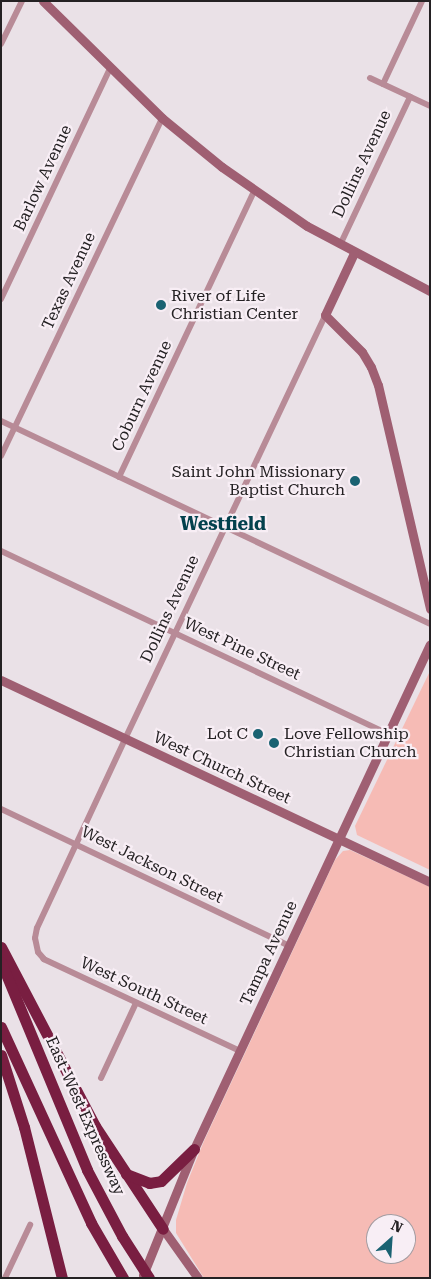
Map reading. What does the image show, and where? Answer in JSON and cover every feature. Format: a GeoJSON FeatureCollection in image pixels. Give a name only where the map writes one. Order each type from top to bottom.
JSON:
{"type":"FeatureCollection","features":[{"type":"Feature","properties":{"kind":"highway"},"geometry":{"type":"LineString","coordinates":[[1,947],[86,1110],[163,1229]]}},
{"type":"Feature","properties":{"kind":"highway","name":"East-West Expressway"},"geometry":{"type":"LineString","coordinates":[[1,962],[87,1170],[122,1236],[149,1278]]}},
{"type":"Feature","properties":{"kind":"highway"},"geometry":{"type":"LineString","coordinates":[[1,1027],[91,1223],[123,1278]]}},
{"type":"Feature","properties":{"kind":"highway"},"geometry":{"type":"LineString","coordinates":[[1,1055],[36,1172],[62,1278]]}},
{"type":"Feature","properties":{"kind":"highway"},"geometry":{"type":"LineString","coordinates":[[126,1174],[149,1183],[161,1181],[194,1149]]}},
{"type":"Feature","properties":{"kind":"street"},"geometry":{"type":"LineString","coordinates":[[1,44],[22,1]]}},
{"type":"Feature","properties":{"kind":"street"},"geometry":{"type":"LineString","coordinates":[[44,1],[162,118],[254,191],[354,253],[430,291]]}},
{"type":"Feature","properties":{"kind":"street","name":"Dollins Avenue"},"geometry":{"type":"LineString","coordinates":[[383,84],[422,1]]}},
{"type":"Feature","properties":{"kind":"street","name":"Barlow Avenue"},"geometry":{"type":"LineString","coordinates":[[1,299],[110,68]]}},
{"type":"Feature","properties":{"kind":"street"},"geometry":{"type":"LineString","coordinates":[[370,78],[430,106]]}},
{"type":"Feature","properties":{"kind":"street","name":"Dollins Avenue"},"geometry":{"type":"LineString","coordinates":[[340,245],[410,97]]}},
{"type":"Feature","properties":{"kind":"street","name":"Texas Avenue"},"geometry":{"type":"LineString","coordinates":[[1,456],[162,118]]}},
{"type":"Feature","properties":{"kind":"street","name":"Coburn Avenue"},"geometry":{"type":"LineString","coordinates":[[119,477],[254,191]]}},
{"type":"Feature","properties":{"kind":"street","name":"Dollins Avenue"},"geometry":{"type":"LineString","coordinates":[[38,952],[35,938],[37,928],[354,253]]}},
{"type":"Feature","properties":{"kind":"street"},"geometry":{"type":"LineString","coordinates":[[325,316],[362,352],[371,367],[378,385],[430,609]]}},
{"type":"Feature","properties":{"kind":"street"},"geometry":{"type":"LineString","coordinates":[[1,421],[430,624]]}},
{"type":"Feature","properties":{"kind":"street","name":"West Pine Street"},"geometry":{"type":"LineString","coordinates":[[1,551],[176,632],[388,734]]}},
{"type":"Feature","properties":{"kind":"street","name":"Tampa Avenue"},"geometry":{"type":"LineString","coordinates":[[142,1278],[194,1149],[430,644]]}},
{"type":"Feature","properties":{"kind":"street","name":"West Church Street"},"geometry":{"type":"LineString","coordinates":[[1,680],[430,882]]}},
{"type":"Feature","properties":{"kind":"street","name":"West Jackson Street"},"geometry":{"type":"LineString","coordinates":[[1,809],[290,946]]}},
{"type":"Feature","properties":{"kind":"street","name":"West South Street"},"geometry":{"type":"LineString","coordinates":[[38,952],[54,964],[240,1051]]}},
{"type":"Feature","properties":{"kind":"street"},"geometry":{"type":"LineString","coordinates":[[101,1078],[136,1003]]}},
{"type":"Feature","properties":{"kind":"street"},"geometry":{"type":"LineString","coordinates":[[5,1278],[30,1225]]}},
{"type":"Feature","properties":{"kind":"street"},"geometry":{"type":"LineString","coordinates":[[163,1229],[198,1278]]}},
{"type":"Feature","properties":{"kind":"shaded area"},"geometry":{"type":"Polygon","coordinates":[[[430,671],[430,870],[357,835],[355,826],[430,671]]]}},
{"type":"Feature","properties":{"kind":"shaded area"},"geometry":{"type":"Polygon","coordinates":[[[350,850],[430,887],[430,1278],[204,1278],[176,1233],[176,1220],[187,1183],[204,1141],[335,860],[343,851],[350,850]]]}},
{"type":"Feature","properties":{"kind":"place","name":"River of Life Christian Center"},"geometry":{"type":"Point","coordinates":[161,305]}},
{"type":"Feature","properties":{"kind":"place","name":"Saint John Missionary Baptist Church"},"geometry":{"type":"Point","coordinates":[355,481]}},
{"type":"Feature","properties":{"kind":"place","name":"Lot C"},"geometry":{"type":"Point","coordinates":[258,734]}},
{"type":"Feature","properties":{"kind":"place","name":"Love Fellowship Christian Church"},"geometry":{"type":"Point","coordinates":[274,743]}},
{"type":"Feature","properties":{"kind":"district","name":"Westfield"},"geometry":{"type":"Point","coordinates":[223,524]}}]}
